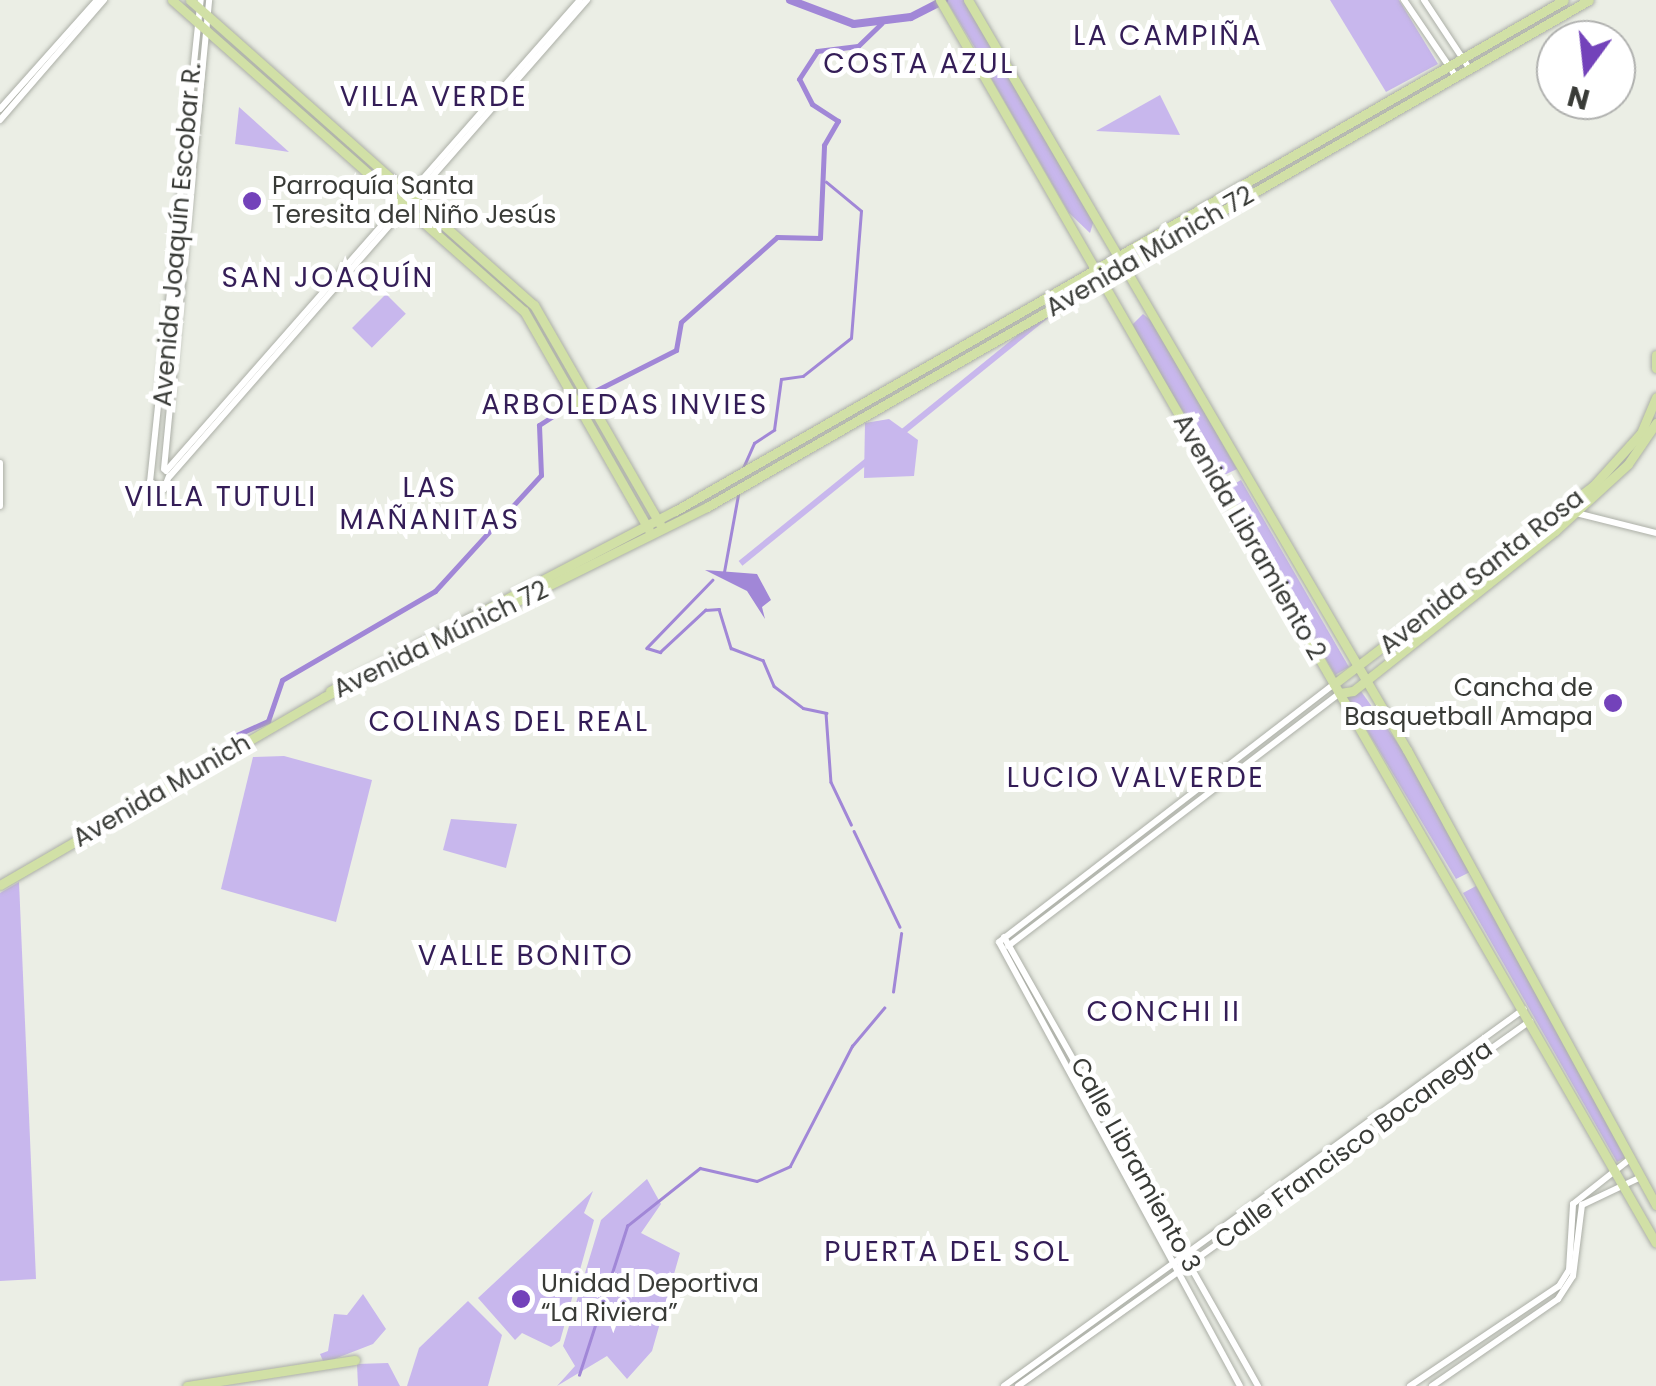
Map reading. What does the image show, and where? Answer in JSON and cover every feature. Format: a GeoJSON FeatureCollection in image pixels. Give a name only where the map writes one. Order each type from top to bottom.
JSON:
{"type":"FeatureCollection","features":[{"type":"Feature","properties":{"kind":"main road"},"geometry":{"type":"LineString","coordinates":[[172,0],[203,16]]}},
{"type":"Feature","properties":{"kind":"main road"},"geometry":{"type":"LineString","coordinates":[[190,0],[524,311],[653,537]]}},
{"type":"Feature","properties":{"kind":"main road","name":"Avenida Libramiento 2"},"geometry":{"type":"LineString","coordinates":[[968,0],[1360,680],[1406,750],[1656,1205]]}},
{"type":"Feature","properties":{"kind":"main road","name":"Avenida Múnich 72"},"geometry":{"type":"LineString","coordinates":[[1466,63],[1564,0]]}},
{"type":"Feature","properties":{"kind":"main road","name":"Avenida Múnich 72"},"geometry":{"type":"LineString","coordinates":[[324,696],[409,644],[658,520],[1116,256],[1466,63],[1589,0]]}},
{"type":"Feature","properties":{"kind":"main road","name":"Avenida Libramiento 2"},"geometry":{"type":"LineString","coordinates":[[942,5],[1080,235],[1656,1243]]}},
{"type":"Feature","properties":{"kind":"main road","name":"Avenida Múnich 72"},"geometry":{"type":"LineString","coordinates":[[324,696],[653,537],[1103,281],[1452,71]]}},
{"type":"Feature","properties":{"kind":"main road"},"geometry":{"type":"LineString","coordinates":[[408,201],[534,304],[664,530]]}},
{"type":"Feature","properties":{"kind":"main road"},"geometry":{"type":"LineString","coordinates":[[1080,235],[1097,223]]}},
{"type":"Feature","properties":{"kind":"main road"},"geometry":{"type":"LineString","coordinates":[[1127,322],[1148,312]]}},
{"type":"Feature","properties":{"kind":"main road"},"geometry":{"type":"LineString","coordinates":[[1656,355],[1656,368]]}},
{"type":"Feature","properties":{"kind":"main road","name":"Avenida Santa Rosa"},"geometry":{"type":"LineString","coordinates":[[1337,689],[1354,668],[1594,485],[1641,433],[1656,397]]}},
{"type":"Feature","properties":{"kind":"main road","name":"Avenida Santa Rosa"},"geometry":{"type":"LineString","coordinates":[[1337,689],[1360,680],[1576,512],[1635,456],[1656,423]]}},
{"type":"Feature","properties":{"kind":"main road"},"geometry":{"type":"LineString","coordinates":[[745,471],[755,480],[760,463]]}},
{"type":"Feature","properties":{"kind":"main road"},"geometry":{"type":"LineString","coordinates":[[409,644],[419,652]]}},
{"type":"Feature","properties":{"kind":"main road","name":"Avenida Munich"},"geometry":{"type":"LineString","coordinates":[[0,886],[324,696]]}},
{"type":"Feature","properties":{"kind":"main road"},"geometry":{"type":"LineString","coordinates":[[187,1386],[355,1360]]}},
{"type":"Feature","properties":{"kind":"street"},"geometry":{"type":"LineString","coordinates":[[0,109],[100,0]]}},
{"type":"Feature","properties":{"kind":"street"},"geometry":{"type":"LineString","coordinates":[[0,120],[100,0]]}},
{"type":"Feature","properties":{"kind":"street","name":"Avenida Joaquín Escobar R."},"geometry":{"type":"LineString","coordinates":[[209,0],[203,16],[164,472],[408,201]]}},
{"type":"Feature","properties":{"kind":"street"},"geometry":{"type":"LineString","coordinates":[[408,201],[583,0]]}},
{"type":"Feature","properties":{"kind":"street"},"geometry":{"type":"LineString","coordinates":[[1404,0],[1452,71]]}},
{"type":"Feature","properties":{"kind":"street"},"geometry":{"type":"LineString","coordinates":[[1424,0],[1466,63]]}},
{"type":"Feature","properties":{"kind":"street"},"geometry":{"type":"LineString","coordinates":[[0,463],[0,506]]}},
{"type":"Feature","properties":{"kind":"street"},"geometry":{"type":"LineString","coordinates":[[1576,512],[1656,532]]}},
{"type":"Feature","properties":{"kind":"street","name":"Avenida Santa Rosa"},"geometry":{"type":"LineString","coordinates":[[1004,944],[1337,689]]}},
{"type":"Feature","properties":{"kind":"street","name":"Calle Libramiento 3"},"geometry":{"type":"LineString","coordinates":[[1004,944],[1258,1386]]}},
{"type":"Feature","properties":{"kind":"street","name":"Calle Libramiento 3"},"geometry":{"type":"LineString","coordinates":[[1004,944],[1240,1386]]}},
{"type":"Feature","properties":{"kind":"street","name":"Calle Francisco Bocanegra"},"geometry":{"type":"LineString","coordinates":[[1095,1326],[1173,1262],[1524,1009]]}},
{"type":"Feature","properties":{"kind":"street","name":"Calle Francisco Bocanegra"},"geometry":{"type":"LineString","coordinates":[[1095,1326],[1190,1263],[1530,1020]]}},
{"type":"Feature","properties":{"kind":"street"},"geometry":{"type":"LineString","coordinates":[[1410,1386],[1560,1286],[1569,1270],[1571,1207],[1630,1158]]}},
{"type":"Feature","properties":{"kind":"street"},"geometry":{"type":"LineString","coordinates":[[1432,1386],[1558,1299],[1573,1276],[1582,1205],[1641,1176]]}},
{"type":"Feature","properties":{"kind":"street"},"geometry":{"type":"LineString","coordinates":[[1004,1386],[1095,1326]]}},
{"type":"Feature","properties":{"kind":"street"},"geometry":{"type":"LineString","coordinates":[[1018,1386],[1095,1326]]}},
{"type":"Feature","properties":{"kind":"street"},"geometry":{"type":"LineString","coordinates":[[1223,1354],[1237,1347]]}},
{"type":"Feature","properties":{"kind":"shaded area"},"geometry":{"type":"Polygon","coordinates":[[[946,0],[967,0],[1002,60],[987,68],[946,0]]]}},
{"type":"Feature","properties":{"kind":"shaded area"},"geometry":{"type":"Polygon","coordinates":[[[1330,0],[1399,0],[1438,64],[1386,92],[1330,0]]]}},
{"type":"Feature","properties":{"kind":"shaded area"},"geometry":{"type":"Polygon","coordinates":[[[1005,70],[1094,220],[1090,233],[1069,213],[991,78],[1005,70]]]}},
{"type":"Feature","properties":{"kind":"shaded area"},"geometry":{"type":"Polygon","coordinates":[[[1160,95],[1180,135],[1096,131],[1160,95]]]}},
{"type":"Feature","properties":{"kind":"shaded area"},"geometry":{"type":"Polygon","coordinates":[[[239,107],[289,152],[235,144],[239,107]]]}},
{"type":"Feature","properties":{"kind":"shaded area"},"geometry":{"type":"Polygon","coordinates":[[[1093,274],[1097,279],[742,566],[739,561],[1093,274]]]}},
{"type":"Feature","properties":{"kind":"shaded area"},"geometry":{"type":"Polygon","coordinates":[[[386,294],[406,314],[372,348],[352,328],[386,294]]]}},
{"type":"Feature","properties":{"kind":"shaded area"},"geometry":{"type":"Polygon","coordinates":[[[1143,314],[1153,322],[1237,469],[1222,476],[1131,326],[1143,314]]]}},
{"type":"Feature","properties":{"kind":"shaded area"},"geometry":{"type":"Polygon","coordinates":[[[889,419],[918,440],[914,476],[864,478],[865,423],[889,419]]]}},
{"type":"Feature","properties":{"kind":"shaded area"},"geometry":{"type":"Polygon","coordinates":[[[1241,480],[1349,667],[1335,675],[1227,488],[1241,480]]]}},
{"type":"Feature","properties":{"kind":"shaded area"},"geometry":{"type":"Polygon","coordinates":[[[705,570],[757,574],[771,600],[762,607],[765,619],[747,591],[705,570]]]}},
{"type":"Feature","properties":{"kind":"shaded area"},"geometry":{"type":"Polygon","coordinates":[[[1358,687],[1411,762],[1470,872],[1456,879],[1347,697],[1358,687]]]}},
{"type":"Feature","properties":{"kind":"shaded area"},"geometry":{"type":"Polygon","coordinates":[[[284,756],[372,780],[336,922],[221,889],[253,757],[284,756]]]}},
{"type":"Feature","properties":{"kind":"shaded area"},"geometry":{"type":"Polygon","coordinates":[[[451,819],[517,824],[506,868],[443,850],[451,819]]]}},
{"type":"Feature","properties":{"kind":"shaded area"},"geometry":{"type":"Polygon","coordinates":[[[19,882],[36,1279],[0,1281],[0,893],[19,882]]]}},
{"type":"Feature","properties":{"kind":"shaded area"},"geometry":{"type":"Polygon","coordinates":[[[1476,886],[1627,1157],[1617,1162],[1463,893],[1476,886]]]}},
{"type":"Feature","properties":{"kind":"shaded area"},"geometry":{"type":"Polygon","coordinates":[[[647,1179],[661,1204],[641,1233],[680,1253],[652,1351],[627,1379],[607,1356],[557,1386],[575,1366],[563,1346],[601,1220],[647,1179]]]}},
{"type":"Feature","properties":{"kind":"shaded area"},"geometry":{"type":"Polygon","coordinates":[[[593,1191],[584,1213],[594,1220],[560,1341],[551,1347],[522,1333],[515,1340],[478,1298],[593,1191]]]}},
{"type":"Feature","properties":{"kind":"shaded area"},"geometry":{"type":"Polygon","coordinates":[[[363,1294],[386,1329],[373,1344],[324,1363],[320,1354],[328,1351],[334,1314],[347,1315],[363,1294]]]}},
{"type":"Feature","properties":{"kind":"shaded area"},"geometry":{"type":"Polygon","coordinates":[[[468,1301],[502,1335],[488,1386],[407,1386],[419,1348],[468,1301]]]}},
{"type":"Feature","properties":{"kind":"shaded area"},"geometry":{"type":"Polygon","coordinates":[[[388,1363],[400,1386],[358,1386],[357,1364],[388,1363]]]}},
{"type":"Feature","properties":{"kind":"waterway"},"geometry":{"type":"LineString","coordinates":[[790,0],[854,24],[911,17],[944,0]]}},
{"type":"Feature","properties":{"kind":"waterway"},"geometry":{"type":"LineString","coordinates":[[585,396],[676,350],[681,322],[777,237],[820,238],[824,145],[838,121],[812,104],[799,79],[817,51],[858,46],[882,23]]}},
{"type":"Feature","properties":{"kind":"waterway"},"geometry":{"type":"LineString","coordinates":[[743,468],[754,443],[774,430],[781,379],[803,376],[851,338],[861,211],[826,182]]}},
{"type":"Feature","properties":{"kind":"waterway"},"geometry":{"type":"LineString","coordinates":[[230,738],[268,721],[282,680],[435,591],[541,475],[539,425],[576,401]]}},
{"type":"Feature","properties":{"kind":"waterway"},"geometry":{"type":"LineString","coordinates":[[724,572],[738,495]]}},
{"type":"Feature","properties":{"kind":"waterway"},"geometry":{"type":"LineString","coordinates":[[713,580],[647,648],[660,652],[705,610],[719,609],[731,648],[763,660],[774,686],[803,708],[826,713],[831,782],[851,824]]}},
{"type":"Feature","properties":{"kind":"waterway"},"geometry":{"type":"LineString","coordinates":[[854,831],[900,927]]}},
{"type":"Feature","properties":{"kind":"waterway"},"geometry":{"type":"LineString","coordinates":[[893,992],[901,934]]}},
{"type":"Feature","properties":{"kind":"waterway"},"geometry":{"type":"LineString","coordinates":[[579,1375],[627,1226],[700,1168],[757,1181],[790,1166],[852,1046],[884,1008]]}},
{"type":"Feature","properties":{"kind":"place","name":"Parroquía Santa Teresita del Niño Jesús"},"geometry":{"type":"Point","coordinates":[252,201]}},
{"type":"Feature","properties":{"kind":"place","name":"Cancha de Basquetball Amapa"},"geometry":{"type":"Point","coordinates":[1613,703]}},
{"type":"Feature","properties":{"kind":"place","name":"Unidad Deportiva “La Riviera”"},"geometry":{"type":"Point","coordinates":[521,1299]}},
{"type":"Feature","properties":{"kind":"district","name":"LA CAMPIÑA"},"geometry":{"type":"Point","coordinates":[1168,36]}},
{"type":"Feature","properties":{"kind":"district","name":"COSTA AZUL"},"geometry":{"type":"Point","coordinates":[919,64]}},
{"type":"Feature","properties":{"kind":"district","name":"VILLA VERDE"},"geometry":{"type":"Point","coordinates":[434,97]}},
{"type":"Feature","properties":{"kind":"district","name":"SAN JOAQUÍN"},"geometry":{"type":"Point","coordinates":[328,278]}},
{"type":"Feature","properties":{"kind":"district","name":"ARBOLEDAS INVIES"},"geometry":{"type":"Point","coordinates":[625,405]}},
{"type":"Feature","properties":{"kind":"district","name":"VILLA TUTULI"},"geometry":{"type":"Point","coordinates":[221,497]}},
{"type":"Feature","properties":{"kind":"district","name":"LAS MAÑANITAS"},"geometry":{"type":"Point","coordinates":[430,504]}},
{"type":"Feature","properties":{"kind":"district","name":"COLINAS DEL REAL"},"geometry":{"type":"Point","coordinates":[509,722]}},
{"type":"Feature","properties":{"kind":"district","name":"LUCIO VALVERDE"},"geometry":{"type":"Point","coordinates":[1136,778]}},
{"type":"Feature","properties":{"kind":"district","name":"VALLE BONITO"},"geometry":{"type":"Point","coordinates":[526,956]}},
{"type":"Feature","properties":{"kind":"district","name":"CONCHI II"},"geometry":{"type":"Point","coordinates":[1164,1012]}},
{"type":"Feature","properties":{"kind":"district","name":"PUERTA DEL SOL"},"geometry":{"type":"Point","coordinates":[948,1252]}}]}
